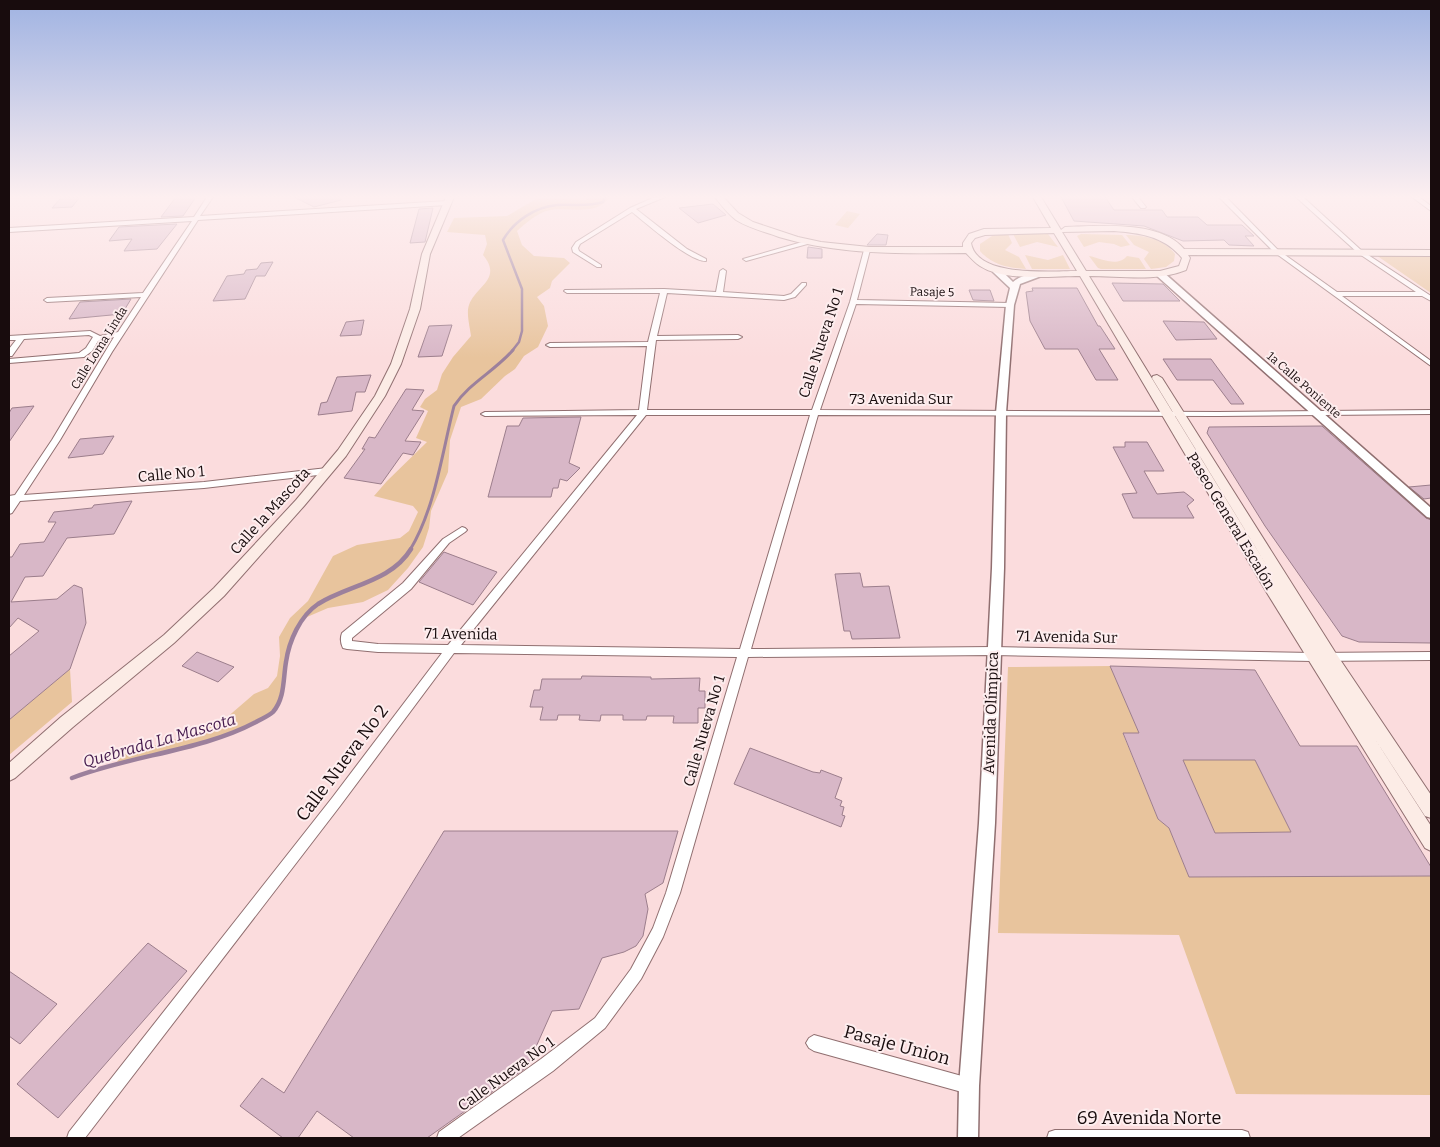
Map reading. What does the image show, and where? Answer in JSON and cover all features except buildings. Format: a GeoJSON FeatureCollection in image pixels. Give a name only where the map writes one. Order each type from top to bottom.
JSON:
{"type":"FeatureCollection","features":[{"type":"Feature","properties":{"kind":"main road","name":"Calle la Mascota"},"geometry":{"type":"LineString","coordinates":[[9,773],[66,722],[169,639],[205,606],[251,558],[356,435],[394,370],[415,309],[427,251]]}},
{"type":"Feature","properties":{"kind":"main road"},"geometry":{"type":"LineString","coordinates":[[969,251],[984,264],[996,270],[1021,274],[1160,274],[1183,268],[1186,258],[1183,252],[1276,251],[1431,254]]}},
{"type":"Feature","properties":{"kind":"main road","name":"Paseo General Escalón"},"geometry":{"type":"LineString","coordinates":[[1073,251],[1322,657],[1431,842]]}},
{"type":"Feature","properties":{"kind":"main road","name":"Paseo General Escalón"},"geometry":{"type":"LineString","coordinates":[[1322,657],[1431,810]]}},
{"type":"Feature","properties":{"kind":"street","name":"Calle Loma Linda"},"geometry":{"type":"LineString","coordinates":[[9,512],[13,499],[56,440],[108,352],[175,251]]}},
{"type":"Feature","properties":{"kind":"street"},"geometry":{"type":"LineString","coordinates":[[576,251],[599,266]]}},
{"type":"Feature","properties":{"kind":"street"},"geometry":{"type":"LineString","coordinates":[[686,251],[704,260]]}},
{"type":"Feature","properties":{"kind":"street"},"geometry":{"type":"LineString","coordinates":[[746,259],[777,251]]}},
{"type":"Feature","properties":{"kind":"street","name":"Calle Nueva No 1"},"geometry":{"type":"LineString","coordinates":[[445,1138],[547,1065],[600,1023],[636,974],[658,932],[673,893],[815,412],[853,302],[867,251]]}},
{"type":"Feature","properties":{"kind":"street"},"geometry":{"type":"LineString","coordinates":[[1276,251],[1431,364]]}},
{"type":"Feature","properties":{"kind":"street"},"geometry":{"type":"LineString","coordinates":[[1360,252],[1431,299]]}},
{"type":"Feature","properties":{"kind":"street"},"geometry":{"type":"LineString","coordinates":[[719,294],[723,270]]}},
{"type":"Feature","properties":{"kind":"street"},"geometry":{"type":"LineString","coordinates":[[996,270],[1013,287],[1016,281],[1021,278],[1046,274]]}},
{"type":"Feature","properties":{"kind":"street","name":"1a Calle Poniente"},"geometry":{"type":"LineString","coordinates":[[1160,274],[1431,514]]}},
{"type":"Feature","properties":{"kind":"street"},"geometry":{"type":"LineString","coordinates":[[567,291],[664,291],[784,298],[793,296],[804,284]]}},
{"type":"Feature","properties":{"kind":"street","name":"Avenida Olímpica"},"geometry":{"type":"LineString","coordinates":[[968,1138],[969,1086],[987,823],[998,568],[1002,413],[1013,287]]}},
{"type":"Feature","properties":{"kind":"street"},"geometry":{"type":"LineString","coordinates":[[643,413],[651,341],[664,291]]}},
{"type":"Feature","properties":{"kind":"street"},"geometry":{"type":"LineString","coordinates":[[47,300],[145,294]]}},
{"type":"Feature","properties":{"kind":"street"},"geometry":{"type":"LineString","coordinates":[[1335,294],[1422,294]]}},
{"type":"Feature","properties":{"kind":"street","name":"Pasaje 5"},"geometry":{"type":"LineString","coordinates":[[853,302],[1010,305]]}},
{"type":"Feature","properties":{"kind":"street"},"geometry":{"type":"LineString","coordinates":[[9,338],[90,333],[96,334],[96,339]]}},
{"type":"Feature","properties":{"kind":"street"},"geometry":{"type":"LineString","coordinates":[[9,361],[81,355],[96,339],[121,333]]}},
{"type":"Feature","properties":{"kind":"street"},"geometry":{"type":"LineString","coordinates":[[550,345],[738,337]]}},
{"type":"Feature","properties":{"kind":"street"},"geometry":{"type":"LineString","coordinates":[[9,354],[21,338]]}},
{"type":"Feature","properties":{"kind":"street"},"geometry":{"type":"LineString","coordinates":[[89,348],[100,348],[108,352]]}},
{"type":"Feature","properties":{"kind":"street","name":"73 Avenida Sur"},"geometry":{"type":"LineString","coordinates":[[485,414],[581,412],[1173,414],[1431,412]]}},
{"type":"Feature","properties":{"kind":"street","name":"Calle Nueva No 2"},"geometry":{"type":"LineString","coordinates":[[75,1138],[325,817],[451,649],[643,413]]}},
{"type":"Feature","properties":{"kind":"street","name":"Calle No 1"},"geometry":{"type":"LineString","coordinates":[[13,499],[204,485],[327,471]]}},
{"type":"Feature","properties":{"kind":"street","name":"71 Avenida"},"geometry":{"type":"LineString","coordinates":[[462,530],[446,541],[407,586],[379,611],[351,631],[345,639],[347,645],[357,647],[451,649],[743,653]]}},
{"type":"Feature","properties":{"kind":"street","name":"71 Avenida Sur"},"geometry":{"type":"LineString","coordinates":[[743,653],[994,651],[1322,657],[1431,656]]}},
{"type":"Feature","properties":{"kind":"street","name":"Pasaje Union"},"geometry":{"type":"LineString","coordinates":[[814,1043],[969,1086]]}},
{"type":"Feature","properties":{"kind":"street","name":"69 Avenida Norte"},"geometry":{"type":"LineString","coordinates":[[1055,1138],[1242,1138]]}},
{"type":"Feature","properties":{"kind":"shaded area"},"geometry":{"type":"Polygon","coordinates":[[[485,251],[528,251],[534,256],[564,258],[570,263],[552,281],[550,288],[537,297],[544,306],[548,326],[538,347],[524,356],[515,369],[481,399],[461,407],[450,440],[448,472],[431,511],[429,528],[423,547],[408,568],[388,590],[363,602],[328,608],[300,620],[286,659],[282,697],[272,713],[235,733],[114,766],[122,755],[197,733],[225,719],[254,694],[268,688],[277,676],[280,656],[279,637],[290,618],[308,601],[333,556],[357,545],[400,538],[409,531],[418,512],[413,506],[374,496],[427,442],[416,438],[428,411],[420,407],[425,399],[437,390],[442,374],[453,357],[471,336],[468,308],[472,298],[486,282],[490,270],[483,255],[485,251]]]}},
{"type":"Feature","properties":{"kind":"shaded area"},"geometry":{"type":"Polygon","coordinates":[[[980,251],[1006,251],[1019,257],[1026,269],[995,263],[980,251]]]}},
{"type":"Feature","properties":{"kind":"shaded area"},"geometry":{"type":"Polygon","coordinates":[[[1146,251],[1172,251],[1175,254],[1174,261],[1166,267],[1151,269],[1144,259],[1149,252],[1146,251]]]}},
{"type":"Feature","properties":{"kind":"shaded area"},"geometry":{"type":"Polygon","coordinates":[[[1025,255],[1048,260],[1063,255],[1070,269],[1032,269],[1025,255]]]}},
{"type":"Feature","properties":{"kind":"shaded area"},"geometry":{"type":"Polygon","coordinates":[[[1376,255],[1431,255],[1431,293],[1428,291],[1376,255]]]}},
{"type":"Feature","properties":{"kind":"shaded area"},"geometry":{"type":"Polygon","coordinates":[[[1089,256],[1114,262],[1123,260],[1127,256],[1139,258],[1146,269],[1101,269],[1098,268],[1089,256]]]}},
{"type":"Feature","properties":{"kind":"shaded area"},"geometry":{"type":"Polygon","coordinates":[[[1110,666],[1139,733],[1123,734],[1158,819],[1169,828],[1189,877],[1431,876],[1431,1095],[1236,1094],[1179,935],[998,933],[1008,667],[1110,666]]]}},
{"type":"Feature","properties":{"kind":"shaded area"},"geometry":{"type":"Polygon","coordinates":[[[70,669],[72,702],[9,755],[9,720],[70,669]]]}},
{"type":"Feature","properties":{"kind":"shaded area"},"geometry":{"type":"Polygon","coordinates":[[[1183,760],[1255,760],[1291,832],[1215,833],[1183,760]]]}},
{"type":"Feature","properties":{"kind":"waterway","name":"Quebrada La Mascota"},"geometry":{"type":"LineString","coordinates":[[507,251],[522,289],[522,331],[519,342],[512,351]]}},
{"type":"Feature","properties":{"kind":"waterway","name":"Quebrada La Mascota"},"geometry":{"type":"LineString","coordinates":[[410,550],[419,534],[432,499],[454,406],[467,391],[512,351]]}},
{"type":"Feature","properties":{"kind":"waterway","name":"Quebrada La Mascota"},"geometry":{"type":"LineString","coordinates":[[72,778],[95,770],[213,740],[235,732],[269,715],[280,701],[290,646],[296,630],[306,615],[318,604],[381,576],[392,569],[411,549]]}}]}
